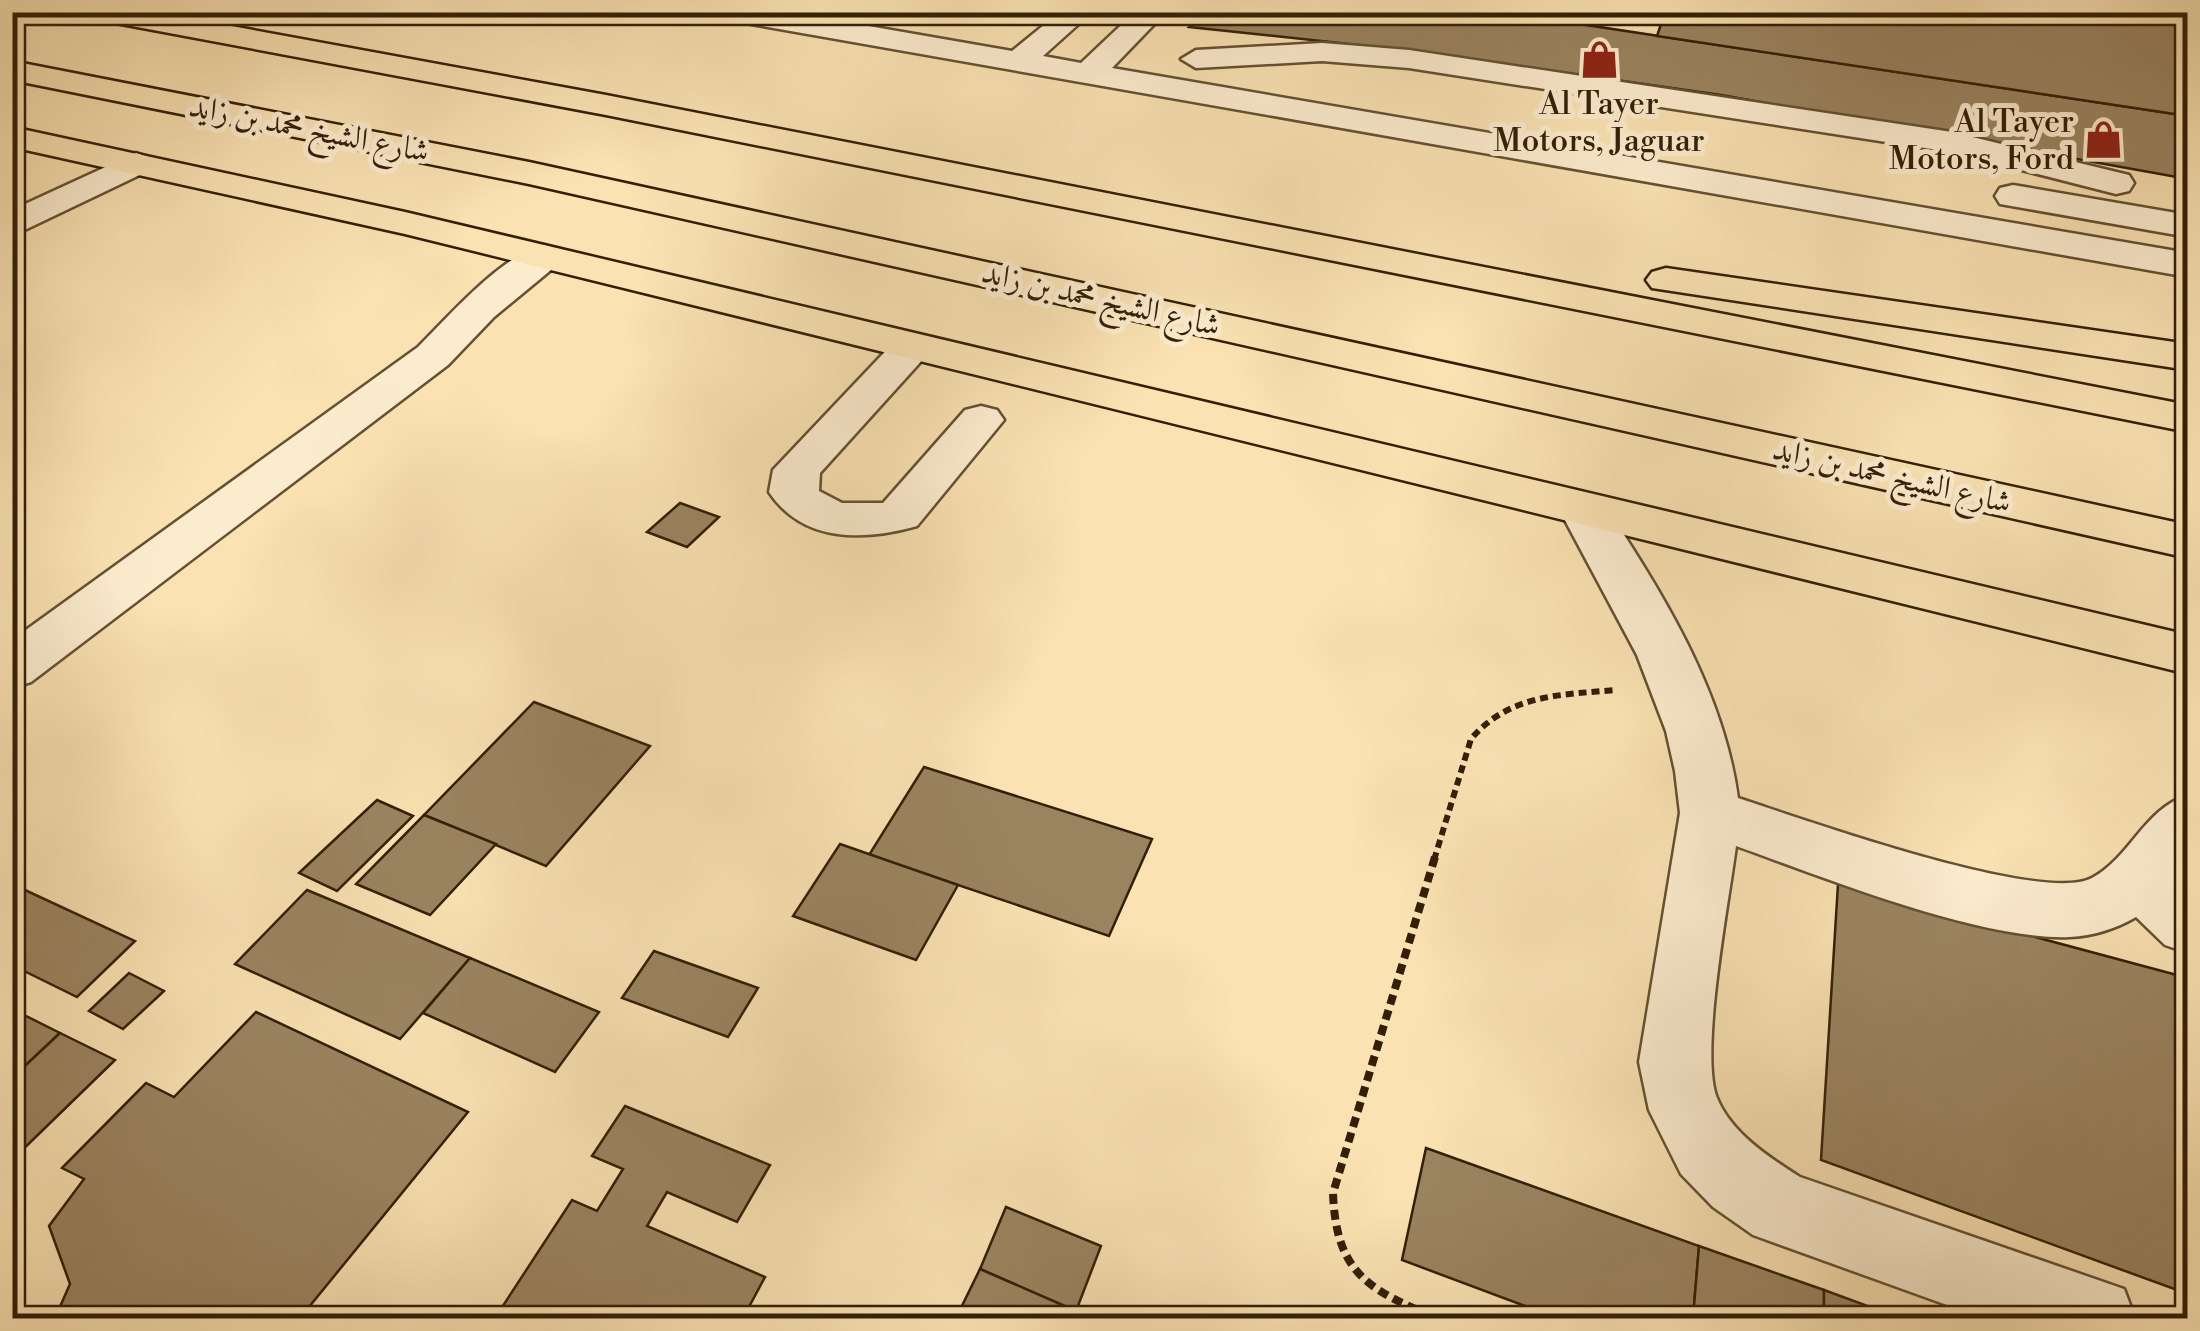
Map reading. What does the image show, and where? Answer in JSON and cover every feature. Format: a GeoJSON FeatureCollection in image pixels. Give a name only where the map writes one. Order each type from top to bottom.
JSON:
{"type":"FeatureCollection","features":[{"type":"Feature","properties":{"kind":"main road"},"geometry":{"type":"LineString","coordinates":[[105,12],[1186,219],[2188,420]]}},
{"type":"Feature","properties":{"kind":"main road","name":"شارع الشيخ محمد بن زايد"},"geometry":{"type":"LineString","coordinates":[[12,70],[530,173],[2188,542]]}},
{"type":"Feature","properties":{"kind":"main road"},"geometry":{"type":"LineString","coordinates":[[12,137],[543,257],[2188,656]]}},
{"type":"Feature","properties":{"kind":"main road"},"geometry":{"type":"LineString","coordinates":[[1186,219],[1691,284],[2188,357]]}},
{"type":"Feature","properties":{"kind":"street"},"geometry":{"type":"LineString","coordinates":[[734,12],[2188,265]]}},
{"type":"Feature","properties":{"kind":"street"},"geometry":{"type":"LineString","coordinates":[[1018,62],[1078,12]]}},
{"type":"Feature","properties":{"kind":"street"},"geometry":{"type":"LineString","coordinates":[[1075,72],[1120,29],[1152,12]]}},
{"type":"Feature","properties":{"kind":"street"},"geometry":{"type":"LineString","coordinates":[[956,51],[986,27]]}},
{"type":"Feature","properties":{"kind":"street"},"geometry":{"type":"LineString","coordinates":[[1120,29],[1196,59],[1390,92]]}},
{"type":"Feature","properties":{"kind":"street"},"geometry":{"type":"LineString","coordinates":[[1196,59],[1322,52],[1408,59],[1952,142],[2076,170],[2188,207]]}},
{"type":"Feature","properties":{"kind":"street"},"geometry":{"type":"LineString","coordinates":[[12,225],[136,164]]}},
{"type":"Feature","properties":{"kind":"street"},"geometry":{"type":"LineString","coordinates":[[1974,190],[2188,226]]}},
{"type":"Feature","properties":{"kind":"street"},"geometry":{"type":"LineString","coordinates":[[433,356],[480,308],[543,257]]}},
{"type":"Feature","properties":{"kind":"street"},"geometry":{"type":"LineString","coordinates":[[12,668],[433,356],[586,268]]}},
{"type":"Feature","properties":{"kind":"street"},"geometry":{"type":"LineString","coordinates":[[913,348],[797,470],[792,492],[799,501],[852,521],[900,515],[980,420]]}},
{"type":"Feature","properties":{"kind":"street"},"geometry":{"type":"LineString","coordinates":[[1583,509],[1680,683],[1701,739],[1710,813],[1674,1062],[1677,1093],[1690,1126],[1712,1158],[1743,1186],[1780,1208],[2095,1318]]}},
{"type":"Feature","properties":{"kind":"street"},"geometry":{"type":"LineString","coordinates":[[1710,813],[2006,905],[2073,912],[2101,906],[2188,819]]}},
{"type":"Feature","properties":{"kind":"street"},"geometry":{"type":"LineString","coordinates":[[2135,876],[2188,925]]}},
{"type":"Feature","properties":{"kind":"path"},"geometry":{"type":"LineString","coordinates":[[1437,1318],[1374,1293],[1347,1264],[1332,1228],[1334,1193],[1471,739],[1483,721],[1502,708],[1526,700],[1680,683]]}},
{"type":"Feature","properties":{"kind":"building"},"geometry":{"type":"Polygon","coordinates":[[[1204,12],[1500,12],[2188,116],[2188,179],[1721,95],[1396,49],[1189,27],[1204,12]]]}},
{"type":"Feature","properties":{"kind":"building"},"geometry":{"type":"Polygon","coordinates":[[[1665,12],[2188,12],[2188,116],[1657,36],[1665,12]]]}},
{"type":"Feature","properties":{"kind":"building"},"geometry":{"type":"Polygon","coordinates":[[[680,503],[719,517],[687,547],[647,532],[680,503]]]}},
{"type":"Feature","properties":{"kind":"building"},"geometry":{"type":"Polygon","coordinates":[[[534,702],[650,746],[546,866],[424,815],[534,702]]]}},
{"type":"Feature","properties":{"kind":"building"},"geometry":{"type":"Polygon","coordinates":[[[924,767],[1152,839],[1109,936],[869,855],[924,767]]]}},
{"type":"Feature","properties":{"kind":"building"},"geometry":{"type":"Polygon","coordinates":[[[377,800],[413,816],[337,891],[299,873],[377,800]]]}},
{"type":"Feature","properties":{"kind":"building"},"geometry":{"type":"Polygon","coordinates":[[[424,815],[496,844],[430,915],[356,884],[424,815]]]}},
{"type":"Feature","properties":{"kind":"building"},"geometry":{"type":"Polygon","coordinates":[[[840,844],[958,885],[916,960],[793,916],[840,844]]]}},
{"type":"Feature","properties":{"kind":"building"},"geometry":{"type":"Polygon","coordinates":[[[12,884],[135,941],[77,997],[12,965],[12,884]]]}},
{"type":"Feature","properties":{"kind":"building"},"geometry":{"type":"Polygon","coordinates":[[[1838,884],[2188,978],[2188,1294],[1821,1160],[1838,884]]]}},
{"type":"Feature","properties":{"kind":"building"},"geometry":{"type":"Polygon","coordinates":[[[307,890],[470,958],[400,1039],[235,964],[307,890]]]}},
{"type":"Feature","properties":{"kind":"building"},"geometry":{"type":"Polygon","coordinates":[[[654,951],[758,988],[728,1037],[622,998],[654,951]]]}},
{"type":"Feature","properties":{"kind":"building"},"geometry":{"type":"Polygon","coordinates":[[[470,958],[599,1012],[555,1072],[423,1013],[470,958]]]}},
{"type":"Feature","properties":{"kind":"building"},"geometry":{"type":"Polygon","coordinates":[[[129,973],[164,991],[123,1029],[89,1011],[129,973]]]}},
{"type":"Feature","properties":{"kind":"building"},"geometry":{"type":"Polygon","coordinates":[[[12,1009],[60,1033],[12,1078],[12,1009]]]}},
{"type":"Feature","properties":{"kind":"building"},"geometry":{"type":"Polygon","coordinates":[[[256,1012],[468,1112],[300,1318],[55,1318],[70,1284],[49,1226],[84,1179],[62,1168],[146,1083],[174,1097],[256,1012]]]}},
{"type":"Feature","properties":{"kind":"building"},"geometry":{"type":"Polygon","coordinates":[[[60,1033],[115,1060],[12,1160],[12,1078],[60,1033]]]}},
{"type":"Feature","properties":{"kind":"building"},"geometry":{"type":"Polygon","coordinates":[[[625,1106],[770,1165],[737,1222],[667,1192],[647,1226],[765,1277],[743,1318],[495,1318],[572,1200],[597,1211],[623,1169],[592,1156],[625,1106]]]}},
{"type":"Feature","properties":{"kind":"building"},"geometry":{"type":"Polygon","coordinates":[[[1426,1148],[1699,1246],[1693,1318],[1557,1318],[1402,1260],[1426,1148]]]}},
{"type":"Feature","properties":{"kind":"building"},"geometry":{"type":"Polygon","coordinates":[[[1006,1207],[1101,1246],[1076,1311],[980,1269],[1006,1207]]]}},
{"type":"Feature","properties":{"kind":"building"},"geometry":{"type":"Polygon","coordinates":[[[1699,1246],[1824,1290],[1824,1318],[1693,1318],[1699,1246]]]}},
{"type":"Feature","properties":{"kind":"building"},"geometry":{"type":"Polygon","coordinates":[[[980,1269],[1076,1311],[1073,1318],[956,1318],[980,1269]]]}},
{"type":"Feature","properties":{"kind":"building"},"geometry":{"type":"Polygon","coordinates":[[[1824,1290],[1876,1309],[1876,1318],[1824,1318],[1824,1290]]]}},
{"type":"Feature","properties":{"kind":"place","name":"Al Tayer Motors, Jaguar"},"geometry":{"type":"Point","coordinates":[1599,59]}},
{"type":"Feature","properties":{"kind":"place","name":"Al Tayer Motors, Ford"},"geometry":{"type":"Point","coordinates":[2104,140]}}]}
